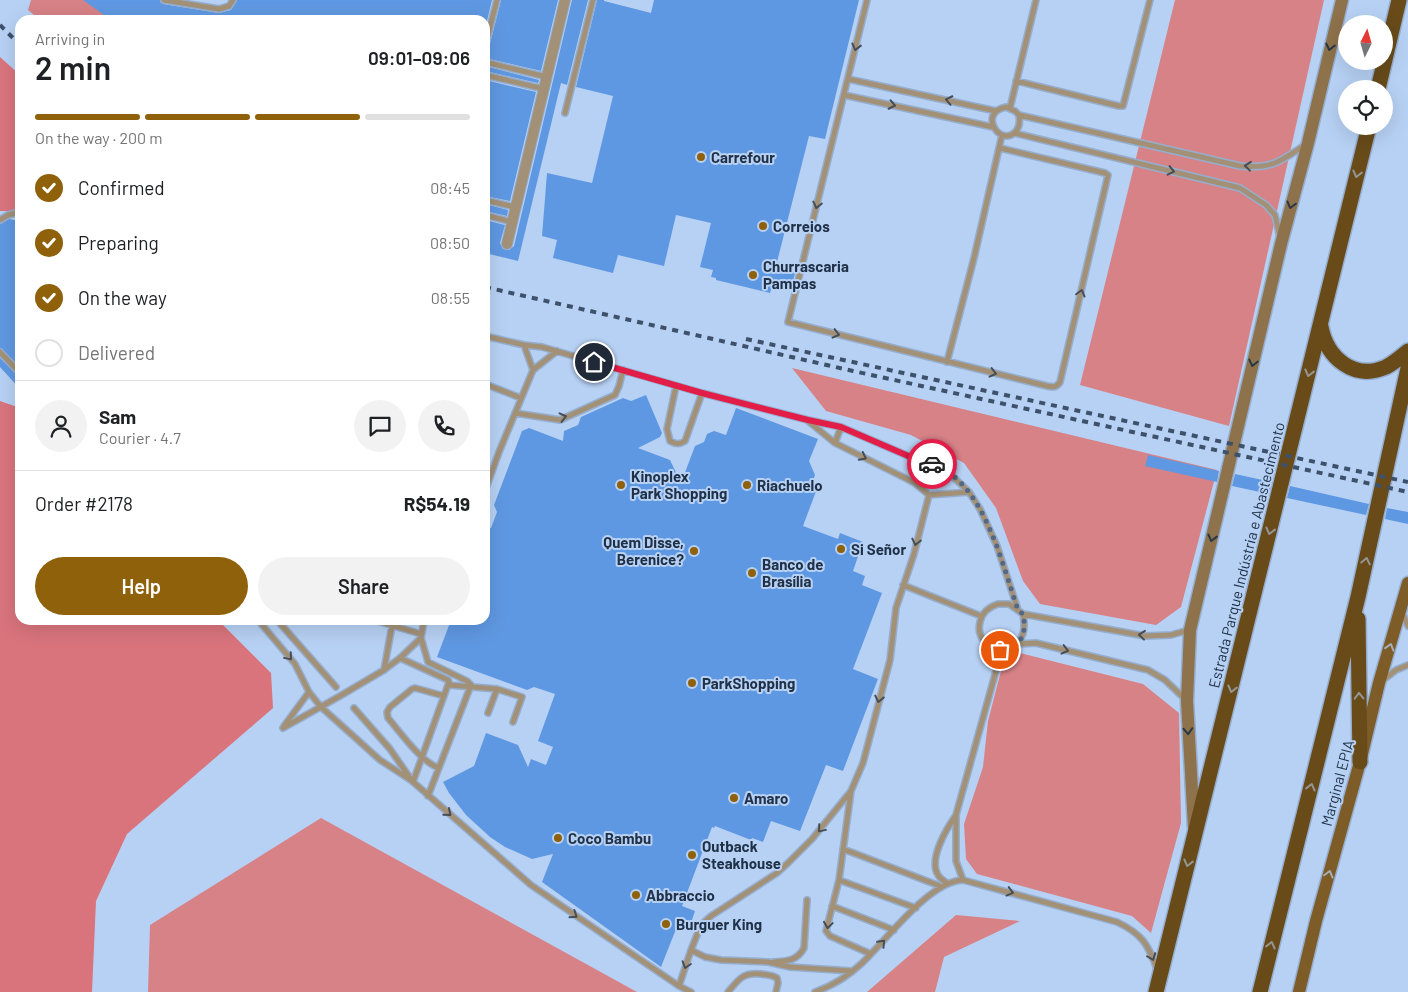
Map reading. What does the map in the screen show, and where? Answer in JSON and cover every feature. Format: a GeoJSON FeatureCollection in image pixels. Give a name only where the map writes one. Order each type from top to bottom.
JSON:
{"type":"FeatureCollection","features":[{"type":"Feature","properties":{"kind":"highway"},"geometry":{"type":"LineString","coordinates":[[1380,80],[1399,0]]}},
{"type":"Feature","properties":{"kind":"highway","name":"Estrada Parque Indústria e Abastecimento"},"geometry":{"type":"LineString","coordinates":[[1156,992],[1367,135]]}},
{"type":"Feature","properties":{"kind":"highway"},"geometry":{"type":"LineString","coordinates":[[1321,326],[1324,341],[1331,354],[1342,364],[1357,370],[1372,371],[1386,367],[1408,351]]}},
{"type":"Feature","properties":{"kind":"highway"},"geometry":{"type":"LineString","coordinates":[[1260,992],[1358,597],[1408,368]]}},
{"type":"Feature","properties":{"kind":"highway"},"geometry":{"type":"LineString","coordinates":[[1358,597],[1360,762]]}},
{"type":"Feature","properties":{"kind":"main road","name":"Marginal EPIA"},"geometry":{"type":"LineString","coordinates":[[1299,992],[1379,683],[1408,583]]}},
{"type":"Feature","properties":{"kind":"street"},"geometry":{"type":"LineString","coordinates":[[507,244],[566,0]]}},
{"type":"Feature","properties":{"kind":"street"},"geometry":{"type":"LineString","coordinates":[[1194,839],[1187,701],[1190,630],[1281,244],[1308,143],[1342,0]]}},
{"type":"Feature","properties":{"kind":"lane"},"geometry":{"type":"LineString","coordinates":[[164,0],[219,9],[229,6],[232,0]]}},
{"type":"Feature","properties":{"kind":"lane"},"geometry":{"type":"LineString","coordinates":[[490,28],[497,0]]}},
{"type":"Feature","properties":{"kind":"lane"},"geometry":{"type":"LineString","coordinates":[[564,113],[593,0]]}},
{"type":"Feature","properties":{"kind":"lane"},"geometry":{"type":"LineString","coordinates":[[868,0],[788,322],[1047,386],[1058,386],[1108,176],[1105,173],[1000,148]]}},
{"type":"Feature","properties":{"kind":"lane"},"geometry":{"type":"LineString","coordinates":[[1010,108],[1036,0]]}},
{"type":"Feature","properties":{"kind":"lane"},"geometry":{"type":"LineString","coordinates":[[1016,81],[1123,106],[1150,0]]}},
{"type":"Feature","properties":{"kind":"lane"},"geometry":{"type":"LineString","coordinates":[[490,63],[547,77]]}},
{"type":"Feature","properties":{"kind":"lane"},"geometry":{"type":"LineString","coordinates":[[490,76],[544,89]]}},
{"type":"Feature","properties":{"kind":"lane"},"geometry":{"type":"LineString","coordinates":[[848,79],[996,111],[1006,107],[1019,115],[1240,166],[1270,166],[1308,143]]}},
{"type":"Feature","properties":{"kind":"lane"},"geometry":{"type":"LineString","coordinates":[[844,95],[993,127]]}},
{"type":"Feature","properties":{"kind":"lane"},"geometry":{"type":"LineString","coordinates":[[996,111],[993,116],[993,127],[996,132],[1002,135],[1014,133],[1019,128],[1019,115]]}},
{"type":"Feature","properties":{"kind":"lane"},"geometry":{"type":"LineString","coordinates":[[1014,133],[1240,188],[1266,205],[1275,215],[1281,244]]}},
{"type":"Feature","properties":{"kind":"lane"},"geometry":{"type":"LineString","coordinates":[[947,362],[1002,135]]}},
{"type":"Feature","properties":{"kind":"lane"},"geometry":{"type":"LineString","coordinates":[[490,201],[515,207]]}},
{"type":"Feature","properties":{"kind":"lane"},"geometry":{"type":"LineString","coordinates":[[0,220],[15,213]]}},
{"type":"Feature","properties":{"kind":"lane"},"geometry":{"type":"LineString","coordinates":[[490,216],[512,222]]}},
{"type":"Feature","properties":{"kind":"lane"},"geometry":{"type":"LineString","coordinates":[[490,337],[557,351],[702,393],[841,427],[913,458],[944,468],[969,492],[980,509],[997,546],[1018,610]]}},
{"type":"Feature","properties":{"kind":"lane"},"geometry":{"type":"LineString","coordinates":[[524,345],[533,370]]}},
{"type":"Feature","properties":{"kind":"lane"},"geometry":{"type":"LineString","coordinates":[[490,478],[533,370],[557,351]]}},
{"type":"Feature","properties":{"kind":"lane"},"geometry":{"type":"LineString","coordinates":[[0,352],[15,368]]}},
{"type":"Feature","properties":{"kind":"lane"},"geometry":{"type":"LineString","coordinates":[[515,413],[562,419],[615,395],[623,370]]}},
{"type":"Feature","properties":{"kind":"lane"},"geometry":{"type":"LineString","coordinates":[[490,386],[521,398]]}},
{"type":"Feature","properties":{"kind":"lane"},"geometry":{"type":"LineString","coordinates":[[676,386],[666,429],[670,441],[674,443],[685,441],[702,393]]}},
{"type":"Feature","properties":{"kind":"lane"},"geometry":{"type":"LineString","coordinates":[[808,420],[835,442],[915,483],[929,495],[969,492]]}},
{"type":"Feature","properties":{"kind":"lane"},"geometry":{"type":"LineString","coordinates":[[835,442],[841,427]]}},
{"type":"Feature","properties":{"kind":"lane"},"geometry":{"type":"LineString","coordinates":[[871,954],[827,933],[826,929],[839,880],[851,791],[863,763],[890,660],[896,608],[914,554],[929,495]]}},
{"type":"Feature","properties":{"kind":"lane"},"geometry":{"type":"LineString","coordinates":[[903,585],[981,616]]}},
{"type":"Feature","properties":{"kind":"lane"},"geometry":{"type":"LineString","coordinates":[[1023,614],[1024,634],[1017,644],[1000,650],[991,647],[982,638],[979,627],[981,616],[990,606],[998,604],[1009,604],[1023,614],[1145,636],[1171,636],[1190,630]]}},
{"type":"Feature","properties":{"kind":"lane"},"geometry":{"type":"LineString","coordinates":[[1401,609],[1408,626]]}},
{"type":"Feature","properties":{"kind":"lane"},"geometry":{"type":"LineString","coordinates":[[262,625],[295,664],[309,692],[321,707],[380,760],[412,781],[531,885],[690,992]]}},
{"type":"Feature","properties":{"kind":"lane"},"geometry":{"type":"LineString","coordinates":[[281,625],[336,688]]}},
{"type":"Feature","properties":{"kind":"lane"},"geometry":{"type":"LineString","coordinates":[[384,670],[392,625]]}},
{"type":"Feature","properties":{"kind":"lane"},"geometry":{"type":"LineString","coordinates":[[396,625],[421,636]]}},
{"type":"Feature","properties":{"kind":"lane"},"geometry":{"type":"LineString","coordinates":[[412,781],[448,685],[448,680],[426,665],[421,636],[423,625]]}},
{"type":"Feature","properties":{"kind":"lane"},"geometry":{"type":"LineString","coordinates":[[309,692],[283,728],[384,670],[400,658],[421,636]]}},
{"type":"Feature","properties":{"kind":"lane"},"geometry":{"type":"LineString","coordinates":[[1017,644],[1036,643],[1148,670],[1165,680],[1187,701]]}},
{"type":"Feature","properties":{"kind":"lane"},"geometry":{"type":"LineString","coordinates":[[991,647],[996,664]]}},
{"type":"Feature","properties":{"kind":"lane"},"geometry":{"type":"LineString","coordinates":[[963,880],[956,861],[956,815],[983,719],[996,664],[1010,648]]}},
{"type":"Feature","properties":{"kind":"lane"},"geometry":{"type":"LineString","coordinates":[[400,658],[426,665],[467,681],[471,686]]}},
{"type":"Feature","properties":{"kind":"lane"},"geometry":{"type":"LineString","coordinates":[[1379,683],[1396,670],[1408,665]]}},
{"type":"Feature","properties":{"kind":"lane"},"geometry":{"type":"LineString","coordinates":[[448,685],[497,689],[522,697],[513,722]]}},
{"type":"Feature","properties":{"kind":"lane"},"geometry":{"type":"LineString","coordinates":[[428,796],[471,686]]}},
{"type":"Feature","properties":{"kind":"lane"},"geometry":{"type":"LineString","coordinates":[[439,768],[428,762],[388,718],[388,709],[415,688],[444,696]]}},
{"type":"Feature","properties":{"kind":"lane"},"geometry":{"type":"LineString","coordinates":[[488,713],[497,689]]}},
{"type":"Feature","properties":{"kind":"lane"},"geometry":{"type":"LineString","coordinates":[[354,708],[390,749],[412,781]]}},
{"type":"Feature","properties":{"kind":"lane"},"geometry":{"type":"LineString","coordinates":[[679,986],[690,950],[701,925],[711,916],[777,873],[812,839],[851,791]]}},
{"type":"Feature","properties":{"kind":"lane"},"geometry":{"type":"LineString","coordinates":[[947,883],[938,875],[935,867],[936,856],[956,815]]}},
{"type":"Feature","properties":{"kind":"lane"},"geometry":{"type":"LineString","coordinates":[[843,849],[940,886]]}},
{"type":"Feature","properties":{"kind":"lane"},"geometry":{"type":"LineString","coordinates":[[839,880],[916,908]]}},
{"type":"Feature","properties":{"kind":"lane"},"geometry":{"type":"LineString","coordinates":[[815,992],[836,982],[852,971],[940,886],[963,880],[1117,922],[1130,928],[1145,942],[1160,977]]}},
{"type":"Feature","properties":{"kind":"lane"},"geometry":{"type":"LineString","coordinates":[[690,950],[721,960],[789,961],[801,954],[804,948],[808,900]]}},
{"type":"Feature","properties":{"kind":"lane"},"geometry":{"type":"LineString","coordinates":[[832,906],[894,930]]}},
{"type":"Feature","properties":{"kind":"lane"},"geometry":{"type":"LineString","coordinates":[[768,962],[790,967],[852,971]]}},
{"type":"Feature","properties":{"kind":"lane"},"geometry":{"type":"LineString","coordinates":[[728,992],[741,978],[752,973],[771,975],[777,978],[776,992]]}},
{"type":"Feature","properties":{"kind":"shaded area"},"geometry":{"type":"Polygon","coordinates":[[[31,0],[87,0],[137,15],[34,15],[28,10],[31,0]]]}},
{"type":"Feature","properties":{"kind":"shaded area"},"geometry":{"type":"Polygon","coordinates":[[[1175,0],[1324,0],[1229,426],[1080,385],[1175,0]]]}},
{"type":"Feature","properties":{"kind":"shaded area"},"geometry":{"type":"Polygon","coordinates":[[[0,57],[15,70],[15,211],[0,211],[0,57]]]}},
{"type":"Feature","properties":{"kind":"shaded area"},"geometry":{"type":"Polygon","coordinates":[[[792,368],[1217,470],[1181,607],[1156,625],[1040,604],[1023,581],[996,508],[964,463],[911,435],[826,411],[792,368]]]}},
{"type":"Feature","properties":{"kind":"shaded area"},"geometry":{"type":"Polygon","coordinates":[[[0,401],[15,406],[15,625],[223,625],[271,673],[273,708],[127,834],[96,901],[92,992],[0,992],[0,401]]]}},
{"type":"Feature","properties":{"kind":"shaded area"},"geometry":{"type":"Polygon","coordinates":[[[1016,652],[1143,684],[1179,713],[1181,823],[1151,933],[1132,916],[977,874],[966,859],[964,824],[983,767],[988,721],[1002,667],[1016,652]]]}},
{"type":"Feature","properties":{"kind":"shaded area"},"geometry":{"type":"Polygon","coordinates":[[[321,818],[637,992],[148,992],[150,925],[321,818]]]}},
{"type":"Feature","properties":{"kind":"shaded area"},"geometry":{"type":"Polygon","coordinates":[[[956,915],[1020,921],[944,957],[935,992],[867,992],[956,915]]]}},
{"type":"Feature","properties":{"kind":"building"},"geometry":{"type":"Polygon","coordinates":[[[83,0],[160,0],[163,4],[219,13],[231,10],[237,0],[492,0],[488,15],[104,15],[83,0]]]}},
{"type":"Feature","properties":{"kind":"building"},"geometry":{"type":"Polygon","coordinates":[[[501,0],[558,0],[541,71],[490,59],[490,44],[501,0]]]}},
{"type":"Feature","properties":{"kind":"building"},"geometry":{"type":"Polygon","coordinates":[[[572,0],[588,0],[567,85],[561,83],[518,261],[490,254],[490,221],[505,225],[500,243],[503,249],[509,250],[514,246],[572,0]]]}},
{"type":"Feature","properties":{"kind":"building","name":"Carrefour"},"geometry":{"type":"Polygon","coordinates":[[[597,0],[604,0],[651,13],[654,0],[859,0],[825,139],[809,136],[777,262],[797,268],[791,286],[773,282],[770,293],[716,280],[716,278],[711,277],[713,270],[700,267],[711,223],[676,215],[664,266],[618,255],[613,273],[553,258],[557,240],[542,236],[547,173],[592,183],[613,96],[576,87],[597,0]]]}},
{"type":"Feature","properties":{"kind":"building"},"geometry":{"type":"Polygon","coordinates":[[[490,67],[539,80],[538,83],[490,72],[490,67]]]}},
{"type":"Feature","properties":{"kind":"building"},"geometry":{"type":"Polygon","coordinates":[[[490,81],[536,92],[510,201],[490,197],[490,81]]]}},
{"type":"Feature","properties":{"kind":"building"},"geometry":{"type":"Polygon","coordinates":[[[490,205],[508,210],[507,216],[490,212],[490,205]]]}},
{"type":"Feature","properties":{"kind":"building"},"geometry":{"type":"Polygon","coordinates":[[[9,219],[15,220],[15,362],[0,348],[0,224],[9,219]]]}},
{"type":"Feature","properties":{"kind":"building"},"geometry":{"type":"Polygon","coordinates":[[[0,358],[15,372],[15,384],[0,367],[0,358]]]}},
{"type":"Feature","properties":{"kind":"building","name":"ParkShopping"},"geometry":{"type":"Polygon","coordinates":[[[646,395],[662,433],[660,437],[638,448],[670,460],[681,483],[695,446],[704,442],[707,434],[714,431],[726,435],[736,408],[818,439],[809,461],[815,475],[811,486],[818,486],[803,526],[838,539],[840,533],[863,542],[853,571],[865,576],[862,585],[882,593],[853,669],[878,679],[843,771],[826,765],[800,831],[771,821],[763,842],[752,838],[751,840],[715,826],[714,828],[712,827],[682,906],[695,911],[689,929],[678,924],[661,967],[542,882],[553,854],[532,859],[505,847],[490,837],[466,815],[443,782],[474,766],[486,733],[518,745],[528,767],[531,759],[546,765],[553,747],[538,741],[555,694],[534,687],[527,690],[437,657],[449,625],[490,625],[490,528],[497,512],[494,505],[522,431],[529,428],[563,441],[564,431],[578,425],[581,417],[623,398],[631,401],[646,395]]]}},
{"type":"Feature","properties":{"kind":"building"},"geometry":{"type":"Polygon","coordinates":[[[1148,455],[1219,471],[1217,482],[1145,466],[1148,455]]]}},
{"type":"Feature","properties":{"kind":"building"},"geometry":{"type":"Polygon","coordinates":[[[1235,474],[1272,482],[1269,494],[1232,486],[1235,474]]]}},
{"type":"Feature","properties":{"kind":"building"},"geometry":{"type":"Polygon","coordinates":[[[1290,486],[1369,504],[1366,515],[1287,498],[1290,486]]]}},
{"type":"Feature","properties":{"kind":"building"},"geometry":{"type":"Polygon","coordinates":[[[1387,508],[1408,512],[1408,524],[1385,519],[1387,508]]]}},
{"type":"Feature","properties":{"kind":"railway"},"geometry":{"type":"LineString","coordinates":[[0,25],[15,40]]}},
{"type":"Feature","properties":{"kind":"railway"},"geometry":{"type":"LineString","coordinates":[[490,288],[853,371],[1408,492]]}},
{"type":"Feature","properties":{"kind":"railway"},"geometry":{"type":"LineString","coordinates":[[746,339],[1408,482]]}},
{"type":"Feature","properties":{"kind":"way so far"},"geometry":{"type":"LineString","coordinates":[[932,464],[944,468],[969,492],[980,509],[997,546],[1018,610],[1023,614],[1024,634],[1017,644],[1000,650]]}},
{"type":"Feature","properties":{"kind":"place","name":"Carrefour"},"geometry":{"type":"Point","coordinates":[701,157]}},
{"type":"Feature","properties":{"kind":"place","name":"Correios"},"geometry":{"type":"Point","coordinates":[763,226]}},
{"type":"Feature","properties":{"kind":"place","name":"Churrascaria Pampas"},"geometry":{"type":"Point","coordinates":[753,275]}},
{"type":"Feature","properties":{"kind":"place","name":"Kinoplex Park Shopping"},"geometry":{"type":"Point","coordinates":[621,485]}},
{"type":"Feature","properties":{"kind":"place","name":"Riachuelo"},"geometry":{"type":"Point","coordinates":[747,485]}},
{"type":"Feature","properties":{"kind":"place","name":"Si Señor"},"geometry":{"type":"Point","coordinates":[841,549]}},
{"type":"Feature","properties":{"kind":"place","name":"Quem Disse, Berenice?"},"geometry":{"type":"Point","coordinates":[694,551]}},
{"type":"Feature","properties":{"kind":"place","name":"Banco de Brasília"},"geometry":{"type":"Point","coordinates":[752,573]}},
{"type":"Feature","properties":{"kind":"place","name":"ParkShopping"},"geometry":{"type":"Point","coordinates":[692,683]}},
{"type":"Feature","properties":{"kind":"place","name":"Amaro"},"geometry":{"type":"Point","coordinates":[734,798]}},
{"type":"Feature","properties":{"kind":"place","name":"Coco Bambu"},"geometry":{"type":"Point","coordinates":[558,838]}},
{"type":"Feature","properties":{"kind":"place","name":"Outback Steakhouse"},"geometry":{"type":"Point","coordinates":[692,855]}},
{"type":"Feature","properties":{"kind":"place","name":"Abbraccio"},"geometry":{"type":"Point","coordinates":[636,895]}},
{"type":"Feature","properties":{"kind":"place","name":"Burguer King"},"geometry":{"type":"Point","coordinates":[666,924]}},
{"type":"Feature","properties":{"kind":"route"},"geometry":{"type":"LineString","coordinates":[[594,362],[702,393],[841,427],[913,458],[932,464]]}}]}
